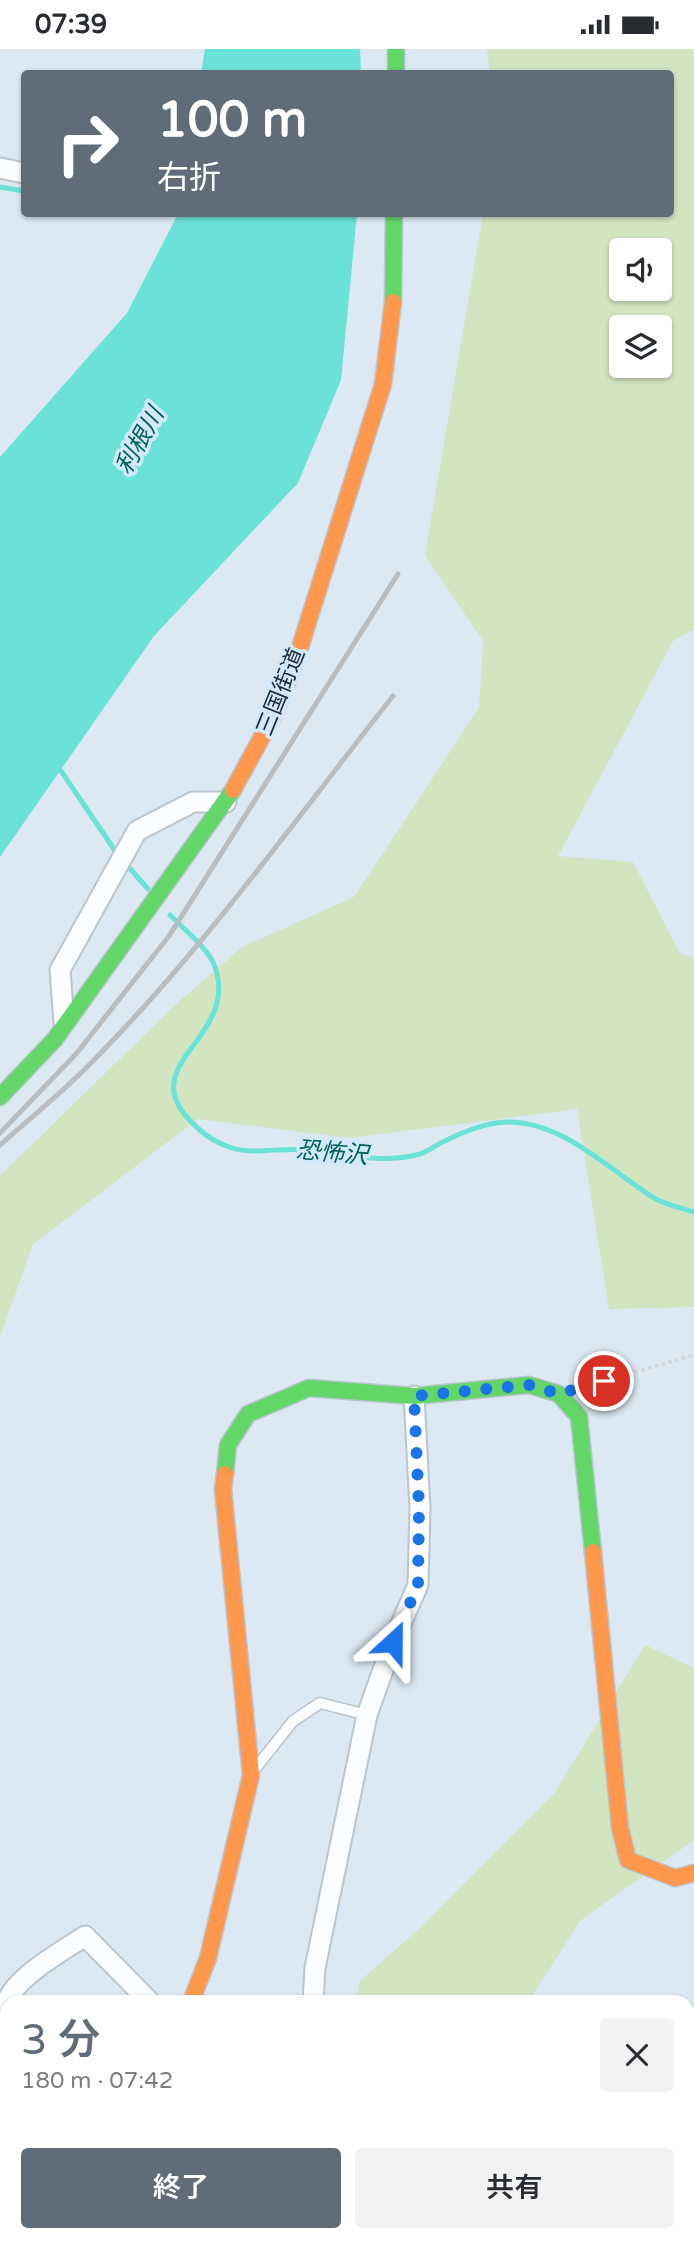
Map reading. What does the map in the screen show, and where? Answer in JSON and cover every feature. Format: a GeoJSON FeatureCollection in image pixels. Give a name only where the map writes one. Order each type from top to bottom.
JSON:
{"type":"FeatureCollection","features":[{"type":"Feature","properties":{"kind":"main road"},"geometry":{"type":"LineString","coordinates":[[396,49],[396,70]]}},
{"type":"Feature","properties":{"kind":"main road","name":"三国街道"},"geometry":{"type":"LineString","coordinates":[[0,1097],[20,1079],[64,1026],[226,802],[263,740],[297,657],[383,384],[393,301],[394,217]]}},
{"type":"Feature","properties":{"kind":"main road"},"geometry":{"type":"LineString","coordinates":[[194,1995],[208,1958],[251,1775],[223,1489],[228,1445],[248,1414],[309,1388],[414,1396],[529,1385],[559,1394],[579,1417],[620,1828],[628,1860],[675,1878],[694,1873]]}},
{"type":"Feature","properties":{"kind":"street"},"geometry":{"type":"LineString","coordinates":[[0,168],[21,172]]}},
{"type":"Feature","properties":{"kind":"street"},"geometry":{"type":"LineString","coordinates":[[64,1026],[60,969],[137,831],[193,802],[226,802]]}},
{"type":"Feature","properties":{"kind":"street"},"geometry":{"type":"LineString","coordinates":[[313,1995],[315,1968],[367,1715],[393,1642],[418,1585],[419,1508],[414,1396]]}},
{"type":"Feature","properties":{"kind":"street"},"geometry":{"type":"LineString","coordinates":[[9,1995],[19,1984],[85,1936],[143,1995]]}},
{"type":"Feature","properties":{"kind":"lane"},"geometry":{"type":"LineString","coordinates":[[251,1775],[293,1721],[320,1703],[367,1715]]}},
{"type":"Feature","properties":{"kind":"path"},"geometry":{"type":"LineString","coordinates":[[559,1394],[694,1355]]}},
{"type":"Feature","properties":{"kind":"shaded area"},"geometry":{"type":"Polygon","coordinates":[[[487,49],[694,49],[694,629],[673,641],[558,856],[633,862],[679,952],[694,959],[694,1307],[609,1309],[577,1109],[349,1138],[198,1119],[33,1244],[0,1337],[0,1176],[174,1006],[242,947],[354,897],[479,708],[483,641],[425,555],[482,217],[674,217],[674,70],[490,70],[487,49]]]}},
{"type":"Feature","properties":{"kind":"shaded area"},"geometry":{"type":"Polygon","coordinates":[[[645,1645],[694,1668],[694,1840],[581,1920],[533,1995],[357,1995],[360,1981],[421,1927],[555,1792],[645,1645]]]}},
{"type":"Feature","properties":{"kind":"water"},"geometry":{"type":"Polygon","coordinates":[[[205,49],[360,49],[361,70],[202,70],[205,49]]]}},
{"type":"Feature","properties":{"kind":"water","name":"利根川"},"geometry":{"type":"Polygon","coordinates":[[[176,217],[357,217],[341,380],[298,483],[154,636],[0,857],[0,457],[127,313],[176,217]]]}},
{"type":"Feature","properties":{"kind":"waterway"},"geometry":{"type":"LineString","coordinates":[[0,187],[21,190]]}},
{"type":"Feature","properties":{"kind":"waterway","name":"恐怖沢"},"geometry":{"type":"LineString","coordinates":[[55,768],[59,768],[118,855]]}},
{"type":"Feature","properties":{"kind":"waterway","name":"恐怖沢"},"geometry":{"type":"LineString","coordinates":[[125,863],[148,889]]}},
{"type":"Feature","properties":{"kind":"waterway","name":"恐怖沢"},"geometry":{"type":"LineString","coordinates":[[170,915],[209,956],[219,987],[215,1009],[206,1028],[182,1061],[175,1078],[175,1096],[185,1115],[212,1139],[241,1150],[297,1149],[388,1158],[420,1154],[459,1134],[482,1126],[505,1122],[526,1124],[565,1138],[659,1200],[694,1212]]}},
{"type":"Feature","properties":{"kind":"railway"},"geometry":{"type":"LineString","coordinates":[[0,1133],[76,1054],[169,936],[398,574]]}},
{"type":"Feature","properties":{"kind":"railway"},"geometry":{"type":"LineString","coordinates":[[0,1145],[80,1074],[171,976],[247,884],[393,696]]}},
{"type":"Feature","properties":{"kind":"traffic: fast"},"geometry":{"type":"LineString","coordinates":[[396,49],[396,70]]}},
{"type":"Feature","properties":{"kind":"traffic: fast"},"geometry":{"type":"LineString","coordinates":[[393,302],[394,217]]}},
{"type":"Feature","properties":{"kind":"traffic: fast"},"geometry":{"type":"LineString","coordinates":[[0,1097],[55,1039],[233,790]]}},
{"type":"Feature","properties":{"kind":"traffic: fast"},"geometry":{"type":"LineString","coordinates":[[225,1474],[228,1445],[248,1414],[309,1388],[414,1396],[529,1385],[559,1394],[579,1417],[593,1552]]}},
{"type":"Feature","properties":{"kind":"traffic: slow"},"geometry":{"type":"LineString","coordinates":[[233,790],[275,713],[297,657],[383,384],[393,302]]}},
{"type":"Feature","properties":{"kind":"traffic: slow"},"geometry":{"type":"LineString","coordinates":[[194,1995],[208,1958],[251,1775],[223,1489],[225,1474]]}},
{"type":"Feature","properties":{"kind":"traffic: slow"},"geometry":{"type":"LineString","coordinates":[[593,1552],[620,1828],[628,1860],[675,1878],[694,1873]]}},
{"type":"Feature","properties":{"kind":"route"},"geometry":{"type":"LineString","coordinates":[[393,1642],[418,1585],[419,1508],[414,1396],[529,1385],[559,1394],[604,1381]]}}]}
